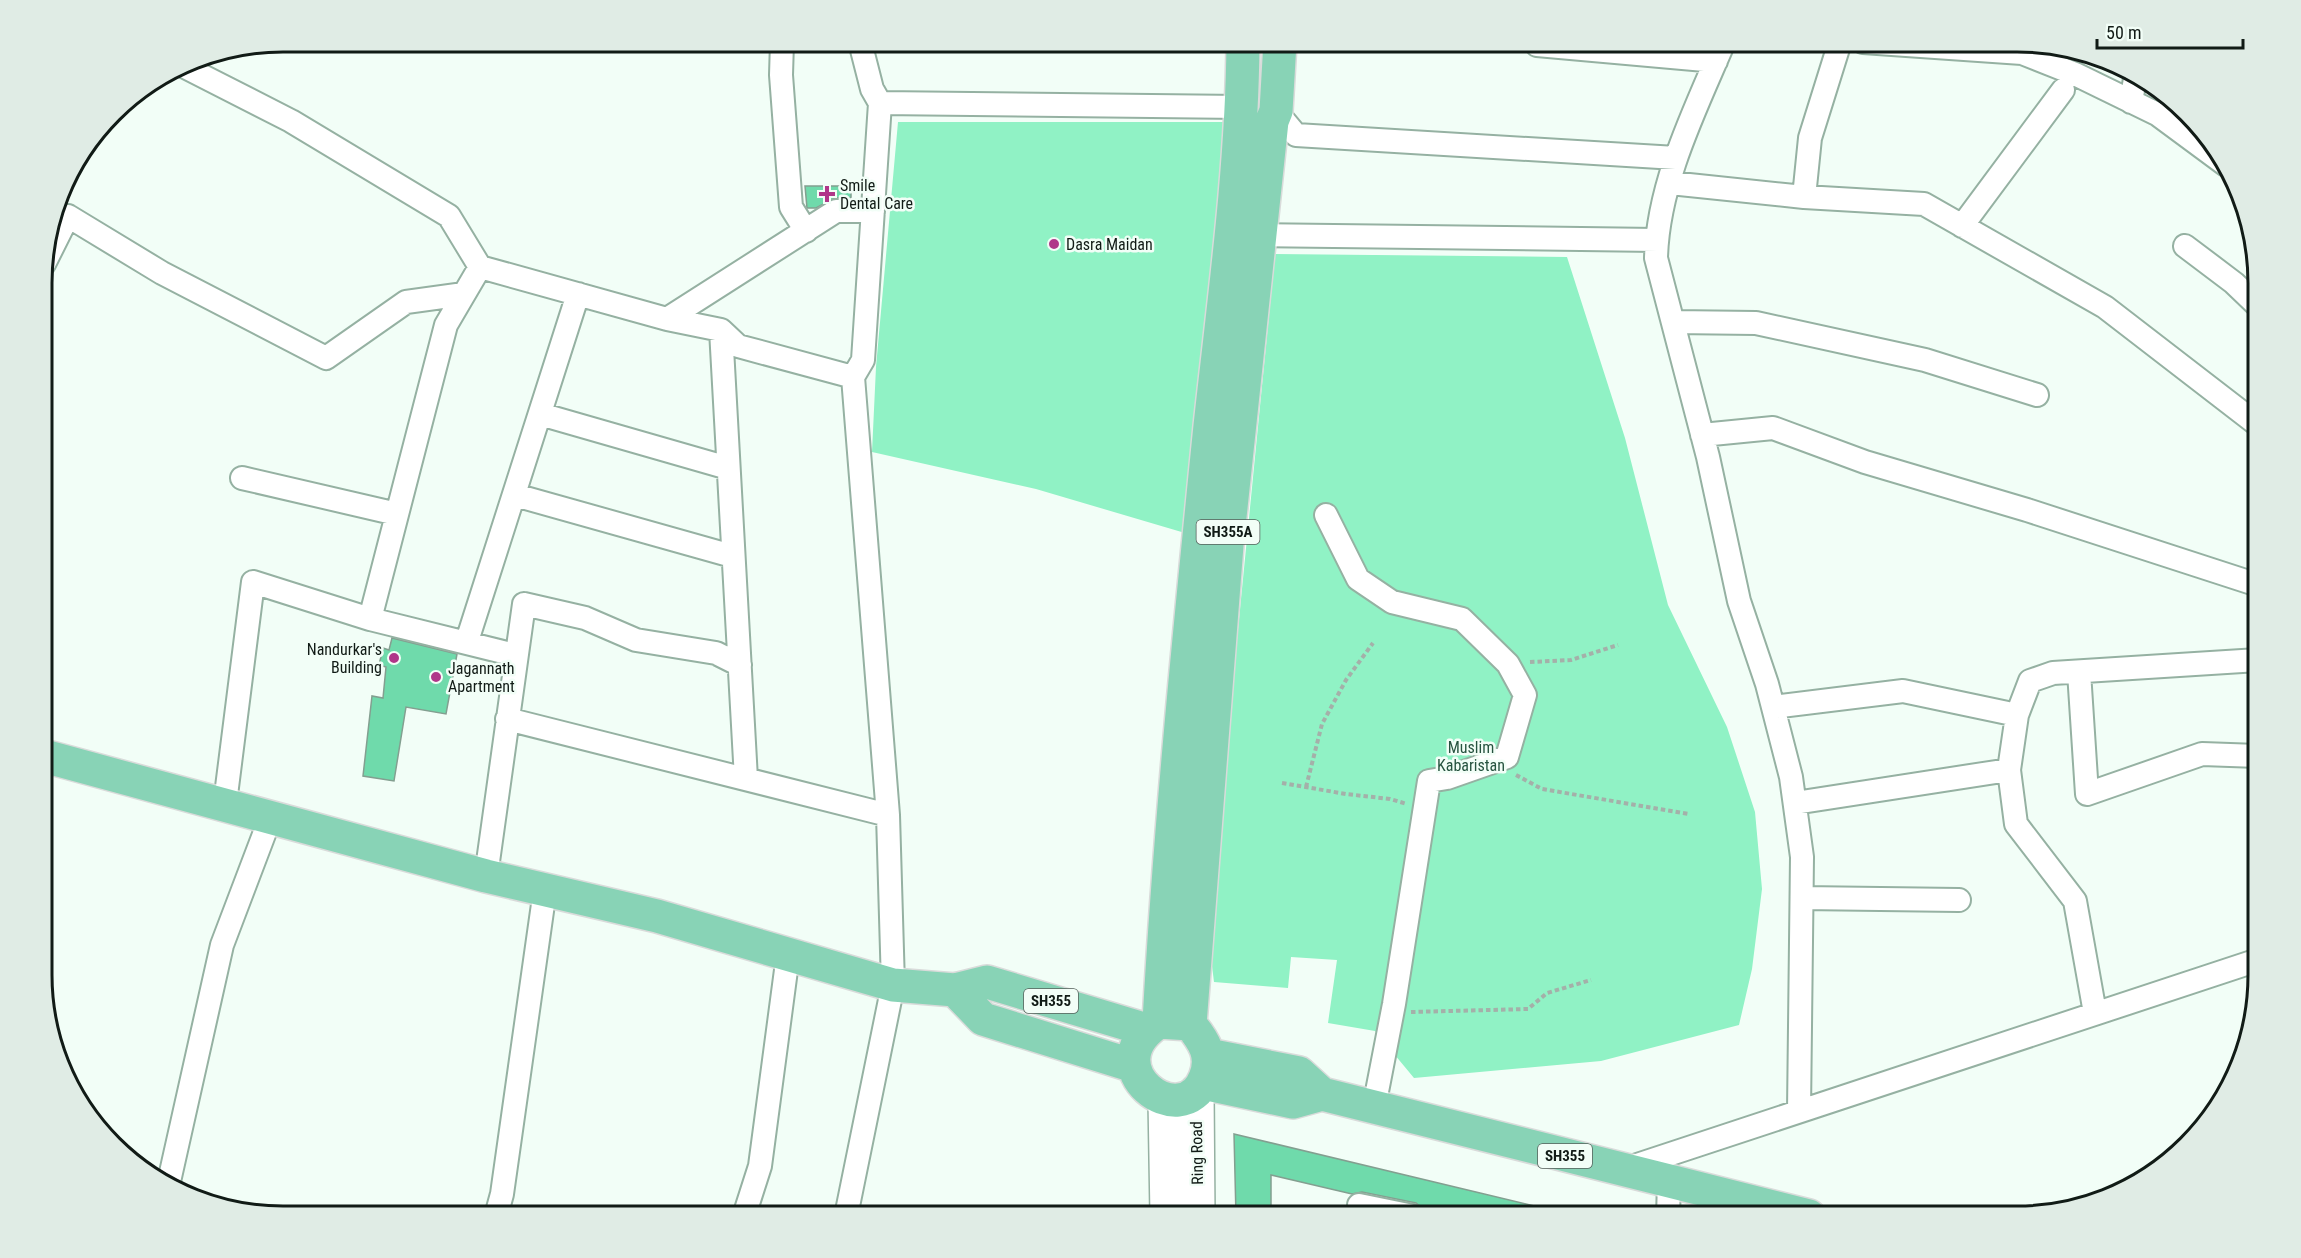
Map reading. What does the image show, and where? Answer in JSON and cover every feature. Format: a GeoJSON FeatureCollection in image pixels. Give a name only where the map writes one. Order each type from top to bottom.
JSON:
{"type":"FeatureCollection","features":[{"type":"Feature","properties":{"kind":"main road","name":"SH355A"},"geometry":{"type":"LineString","coordinates":[[1206,618],[1242,107],[1243,52]]}},
{"type":"Feature","properties":{"kind":"main road","name":"SH355A"},"geometry":{"type":"LineString","coordinates":[[1166,1026],[1167,880],[1259,235],[1272,121],[1276,111],[1279,52]]}},
{"type":"Feature","properties":{"kind":"main road"},"geometry":{"type":"LineString","coordinates":[[1242,107],[1276,111]]}},
{"type":"Feature","properties":{"kind":"main road"},"geometry":{"type":"LineString","coordinates":[[52,758],[225,803],[486,876],[657,916],[893,985],[955,990]]}},
{"type":"Feature","properties":{"kind":"main road","name":"SH355"},"geometry":{"type":"LineString","coordinates":[[955,990],[987,982],[1166,1026]]}},
{"type":"Feature","properties":{"kind":"main road","name":"SH355"},"geometry":{"type":"LineString","coordinates":[[955,990],[983,1018],[1134,1066]]}},
{"type":"Feature","properties":{"kind":"main road"},"geometry":{"type":"LineString","coordinates":[[1165,1100],[1147,1090],[1134,1066],[1137,1046],[1166,1026],[1206,1044],[1203,1076]]}},
{"type":"Feature","properties":{"kind":"main road","name":"SH355"},"geometry":{"type":"LineString","coordinates":[[1165,1100],[1179,1100],[1203,1076],[1293,1102],[1322,1094],[1768,1206]]}},
{"type":"Feature","properties":{"kind":"street"},"geometry":{"type":"LineString","coordinates":[[782,52],[781,75],[790,207],[806,231]]}},
{"type":"Feature","properties":{"kind":"street"},"geometry":{"type":"LineString","coordinates":[[848,1206],[893,985],[888,815],[853,377],[862,360],[880,103],[872,89],[863,52]]}},
{"type":"Feature","properties":{"kind":"street"},"geometry":{"type":"LineString","coordinates":[[1720,52],[1676,158],[1657,240],[1656,258],[1702,435],[1739,601],[1773,707],[1791,777],[1802,857],[1799,1111]]}},
{"type":"Feature","properties":{"kind":"street"},"geometry":{"type":"LineString","coordinates":[[1804,197],[1810,138],[1837,52]]}},
{"type":"Feature","properties":{"kind":"street"},"geometry":{"type":"LineString","coordinates":[[2008,52],[2025,52]]}},
{"type":"Feature","properties":{"kind":"street"},"geometry":{"type":"LineString","coordinates":[[2038,53],[2157,114],[2207,151]]}},
{"type":"Feature","properties":{"kind":"street"},"geometry":{"type":"LineString","coordinates":[[193,71],[291,121],[449,216],[480,267],[667,319],[721,330],[738,346],[853,377]]}},
{"type":"Feature","properties":{"kind":"street"},"geometry":{"type":"LineString","coordinates":[[2131,102],[2134,84]]}},
{"type":"Feature","properties":{"kind":"street"},"geometry":{"type":"LineString","coordinates":[[1962,226],[2063,90]]}},
{"type":"Feature","properties":{"kind":"street"},"geometry":{"type":"LineString","coordinates":[[880,103],[1242,107]]}},
{"type":"Feature","properties":{"kind":"street"},"geometry":{"type":"LineString","coordinates":[[1276,111],[1296,135],[1676,158]]}},
{"type":"Feature","properties":{"kind":"street"},"geometry":{"type":"LineString","coordinates":[[1670,183],[1804,197],[1924,204],[2105,308],[2248,417]]}},
{"type":"Feature","properties":{"kind":"street"},"geometry":{"type":"LineString","coordinates":[[667,319],[836,211],[873,211]]}},
{"type":"Feature","properties":{"kind":"street"},"geometry":{"type":"LineString","coordinates":[[57,238],[68,216],[162,273],[326,358],[406,302],[464,294]]}},
{"type":"Feature","properties":{"kind":"street"},"geometry":{"type":"LineString","coordinates":[[1259,235],[1657,240]]}},
{"type":"Feature","properties":{"kind":"street"},"geometry":{"type":"LineString","coordinates":[[2185,246],[2248,296]]}},
{"type":"Feature","properties":{"kind":"street"},"geometry":{"type":"LineString","coordinates":[[370,619],[446,325],[480,267]]}},
{"type":"Feature","properties":{"kind":"street"},"geometry":{"type":"LineString","coordinates":[[467,641],[578,294]]}},
{"type":"Feature","properties":{"kind":"street"},"geometry":{"type":"LineString","coordinates":[[1673,322],[1756,323],[1924,360],[2037,395]]}},
{"type":"Feature","properties":{"kind":"street"},"geometry":{"type":"LineString","coordinates":[[721,330],[746,779]]}},
{"type":"Feature","properties":{"kind":"street"},"geometry":{"type":"LineString","coordinates":[[540,414],[728,468]]}},
{"type":"Feature","properties":{"kind":"street"},"geometry":{"type":"LineString","coordinates":[[1702,435],[1773,428],[1865,462],[2026,510],[2248,581]]}},
{"type":"Feature","properties":{"kind":"street"},"geometry":{"type":"LineString","coordinates":[[242,478],[397,514]]}},
{"type":"Feature","properties":{"kind":"street"},"geometry":{"type":"LineString","coordinates":[[514,495],[732,556]]}},
{"type":"Feature","properties":{"kind":"street"},"geometry":{"type":"LineString","coordinates":[[1326,515],[1358,579],[1392,602],[1462,619],[1508,664],[1525,695],[1507,757],[1447,778],[1430,781],[1374,1107]]}},
{"type":"Feature","properties":{"kind":"street"},"geometry":{"type":"LineString","coordinates":[[225,803],[253,582],[370,619],[467,641],[515,655]]}},
{"type":"Feature","properties":{"kind":"street"},"geometry":{"type":"LineString","coordinates":[[486,876],[515,655],[524,604],[585,618],[636,640],[716,653],[740,665]]}},
{"type":"Feature","properties":{"kind":"street"},"geometry":{"type":"LineString","coordinates":[[2095,1012],[2075,901],[2016,824],[2009,770],[2016,715],[2030,681],[2053,673],[2248,661]]}},
{"type":"Feature","properties":{"kind":"street"},"geometry":{"type":"LineString","coordinates":[[2079,672],[2086,794],[2202,754],[2248,756]]}},
{"type":"Feature","properties":{"kind":"street"},"geometry":{"type":"LineString","coordinates":[[1773,707],[1903,691],[2016,715]]}},
{"type":"Feature","properties":{"kind":"street"},"geometry":{"type":"LineString","coordinates":[[507,719],[888,815]]}},
{"type":"Feature","properties":{"kind":"street"},"geometry":{"type":"LineString","coordinates":[[1795,803],[2009,770]]}},
{"type":"Feature","properties":{"kind":"street"},"geometry":{"type":"LineString","coordinates":[[170,1176],[222,945],[271,816]]}},
{"type":"Feature","properties":{"kind":"street"},"geometry":{"type":"LineString","coordinates":[[499,1206],[545,890]]}},
{"type":"Feature","properties":{"kind":"street"},"geometry":{"type":"LineString","coordinates":[[1802,898],[1959,900]]}},
{"type":"Feature","properties":{"kind":"street"},"geometry":{"type":"LineString","coordinates":[[747,1206],[760,1166],[788,955]]}},
{"type":"Feature","properties":{"kind":"street"},"geometry":{"type":"LineString","coordinates":[[1619,1170],[2248,963]]}},
{"type":"Feature","properties":{"kind":"street","name":"Ring Road"},"geometry":{"type":"LineString","coordinates":[[1198,1206],[1203,1076]]}},
{"type":"Feature","properties":{"kind":"street","name":"Ring Road"},"geometry":{"type":"LineString","coordinates":[[1165,1100],[1167,1206]]}},
{"type":"Feature","properties":{"kind":"street"},"geometry":{"type":"LineString","coordinates":[[1668,1206],[1669,1182]]}},
{"type":"Feature","properties":{"kind":"path"},"geometry":{"type":"LineString","coordinates":[[1306,787],[1322,724],[1346,680],[1373,643]]}},
{"type":"Feature","properties":{"kind":"path"},"geometry":{"type":"LineString","coordinates":[[1508,664],[1571,660],[1618,645]]}},
{"type":"Feature","properties":{"kind":"path"},"geometry":{"type":"LineString","coordinates":[[1492,762],[1542,789],[1689,814]]}},
{"type":"Feature","properties":{"kind":"path"},"geometry":{"type":"LineString","coordinates":[[1282,783],[1390,799],[1425,810]]}},
{"type":"Feature","properties":{"kind":"path"},"geometry":{"type":"LineString","coordinates":[[1392,1011],[1442,1013],[1528,1009],[1546,993],[1591,980]]}},
{"type":"Feature","properties":{"kind":"green space","name":"Dasra Maidan"},"geometry":{"type":"Polygon","coordinates":[[[898,122],[1237,122],[1185,533],[1036,489],[872,452],[876,367],[898,122]]]}},
{"type":"Feature","properties":{"kind":"green space","name":"Muslim Kabaristan"},"geometry":{"type":"Polygon","coordinates":[[[1275,254],[1567,257],[1625,438],[1668,605],[1727,727],[1755,812],[1762,889],[1752,969],[1739,1025],[1601,1061],[1414,1078],[1375,1031],[1328,1023],[1337,960],[1291,957],[1288,988],[1214,982],[1208,934],[1275,254]]]}},
{"type":"Feature","properties":{"kind":"building"},"geometry":{"type":"Polygon","coordinates":[[[805,186],[851,186],[851,198],[835,198],[816,208],[807,208],[805,186]]]}},
{"type":"Feature","properties":{"kind":"building"},"geometry":{"type":"Polygon","coordinates":[[[392,638],[457,654],[446,714],[406,707],[394,781],[363,776],[372,696],[383,698],[386,667],[379,665],[383,648],[389,650],[392,638]]]}},
{"type":"Feature","properties":{"kind":"building"},"geometry":{"type":"Polygon","coordinates":[[[1234,1134],[1534,1206],[1419,1206],[1416,1203],[1362,1192],[1352,1194],[1271,1175],[1271,1206],[1236,1206],[1234,1134]]]}},
{"type":"Feature","properties":{"kind":"place","name":"Smile Dental Care"},"geometry":{"type":"Point","coordinates":[827,194]}},
{"type":"Feature","properties":{"kind":"place","name":"Dasra Maidan"},"geometry":{"type":"Point","coordinates":[1054,244]}},
{"type":"Feature","properties":{"kind":"place","name":"Nandurkar's Building"},"geometry":{"type":"Point","coordinates":[394,658]}},
{"type":"Feature","properties":{"kind":"place","name":"Jagannath Apartment"},"geometry":{"type":"Point","coordinates":[436,677]}}]}
